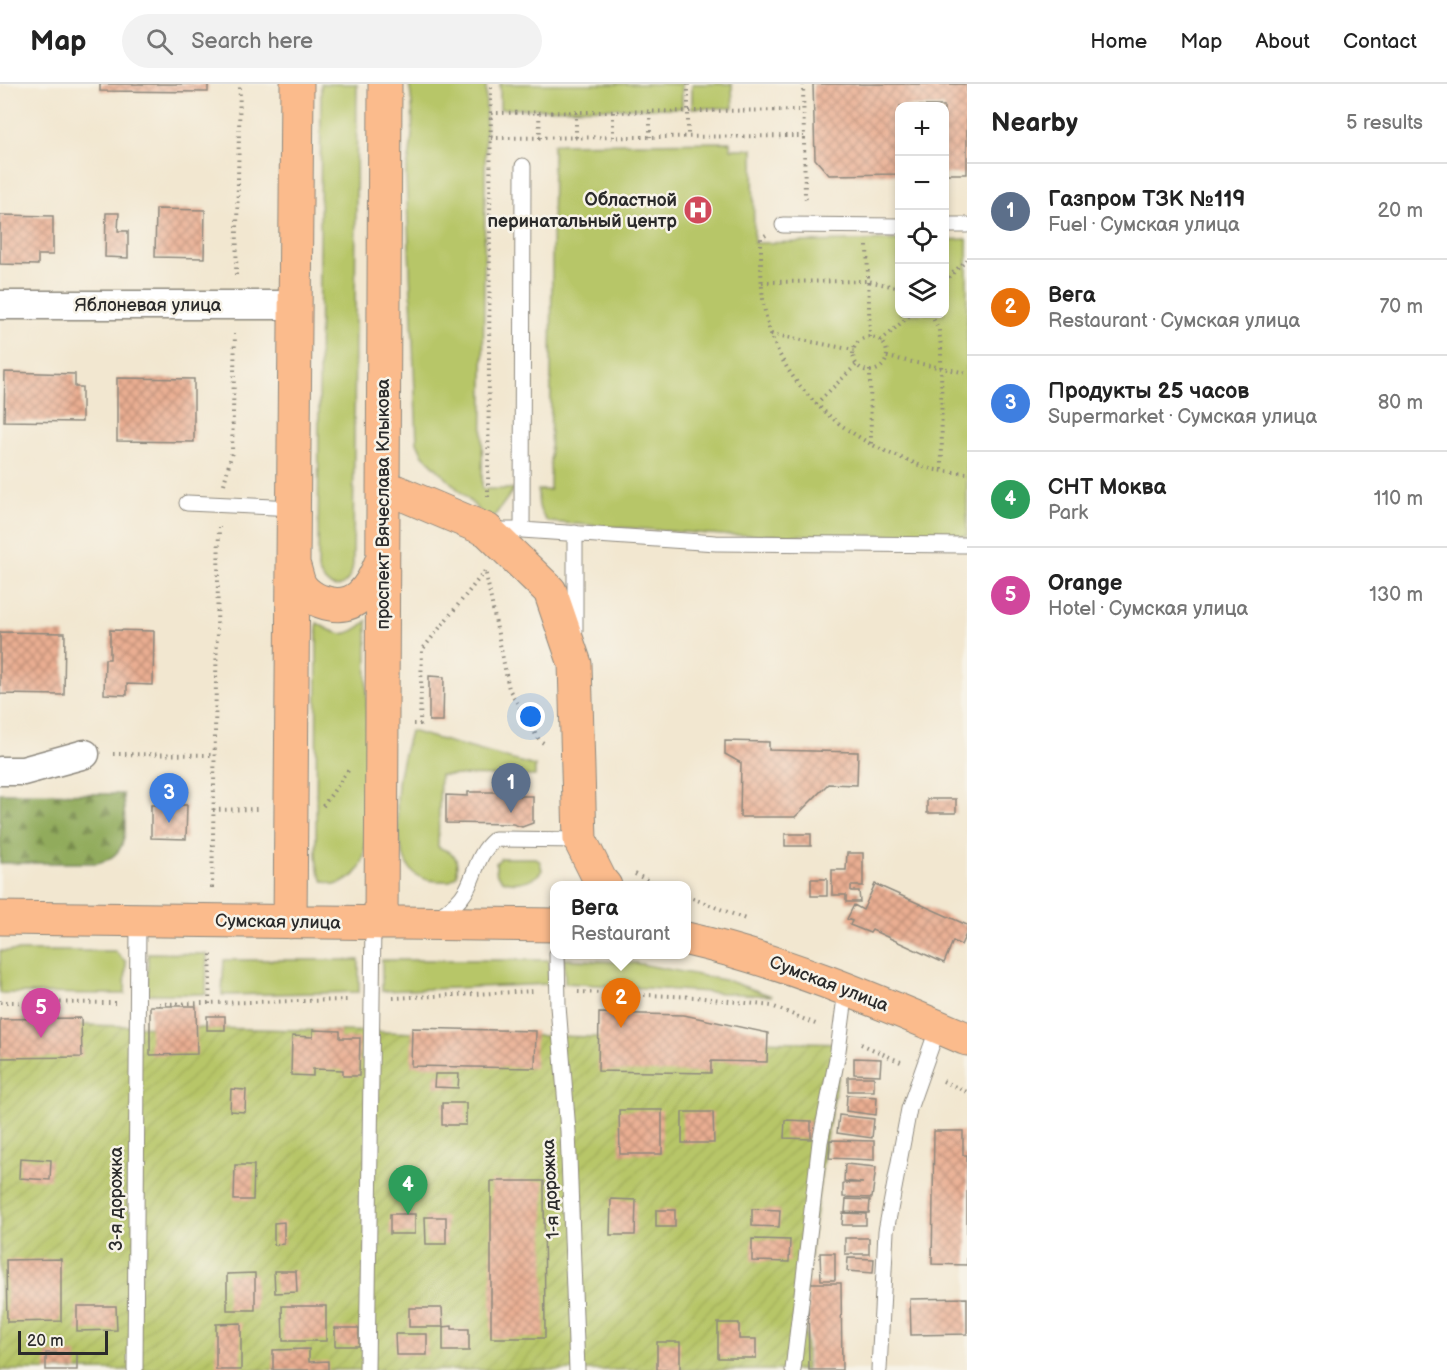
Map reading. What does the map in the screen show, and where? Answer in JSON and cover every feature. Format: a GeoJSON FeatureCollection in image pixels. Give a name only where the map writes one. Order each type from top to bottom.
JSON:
{"type":"FeatureCollection","features":[{"type":"Feature","properties":{"kind":"main road"},"geometry":{"type":"LineString","coordinates":[[290,922],[297,84]]}},
{"type":"Feature","properties":{"kind":"main road","name":"проспект Вячеслава Клыкова"},"geometry":{"type":"LineString","coordinates":[[377,924],[383,486],[385,84]]}},
{"type":"Feature","properties":{"kind":"main road"},"geometry":{"type":"LineString","coordinates":[[383,486],[487,530],[550,591],[575,664],[580,840],[601,881]]}},
{"type":"Feature","properties":{"kind":"main road"},"geometry":{"type":"LineString","coordinates":[[293,564],[302,588],[316,600],[332,605],[345,604],[363,595],[375,578],[382,558]]}},
{"type":"Feature","properties":{"kind":"main road","name":"Сумская улица"},"geometry":{"type":"LineString","coordinates":[[0,918],[550,925]]}},
{"type":"Feature","properties":{"kind":"main road","name":"Сумская улица"},"geometry":{"type":"LineString","coordinates":[[691,940],[736,950],[799,971],[952,1033]]}},
{"type":"Feature","properties":{"kind":"street","name":"Яблоневая улица"},"geometry":{"type":"LineString","coordinates":[[0,305],[295,304]]}},
{"type":"Feature","properties":{"kind":"street"},"geometry":{"type":"LineString","coordinates":[[0,771],[23,771],[85,754]]}},
{"type":"Feature","properties":{"kind":"lane"},"geometry":{"type":"LineString","coordinates":[[522,530],[523,166]]}},
{"type":"Feature","properties":{"kind":"lane"},"geometry":{"type":"LineString","coordinates":[[783,225],[895,225]]}},
{"type":"Feature","properties":{"kind":"lane"},"geometry":{"type":"LineString","coordinates":[[949,225],[967,225]]}},
{"type":"Feature","properties":{"kind":"lane"},"geometry":{"type":"LineString","coordinates":[[187,503],[294,508]]}},
{"type":"Feature","properties":{"kind":"lane"},"geometry":{"type":"LineString","coordinates":[[487,530],[575,533],[716,543],[967,545]]}},
{"type":"Feature","properties":{"kind":"lane"},"geometry":{"type":"LineString","coordinates":[[575,533],[575,664]]}},
{"type":"Feature","properties":{"kind":"lane"},"geometry":{"type":"LineString","coordinates":[[425,924],[449,911],[466,890],[484,848],[495,839],[580,840]]}},
{"type":"Feature","properties":{"kind":"lane","name":"3-я дорожка"},"geometry":{"type":"LineString","coordinates":[[135,1370],[138,921]]}},
{"type":"Feature","properties":{"kind":"lane"},"geometry":{"type":"LineString","coordinates":[[367,1370],[371,1000],[377,924]]}},
{"type":"Feature","properties":{"kind":"lane","name":"1-я дорожка"},"geometry":{"type":"LineString","coordinates":[[558,959],[558,999],[568,1131],[577,1370]]}},
{"type":"Feature","properties":{"kind":"lane"},"geometry":{"type":"LineString","coordinates":[[793,1370],[820,1142],[846,990]]}},
{"type":"Feature","properties":{"kind":"lane"},"geometry":{"type":"LineString","coordinates":[[879,1370],[886,1231],[909,1109],[921,1071],[952,1033]]}},
{"type":"Feature","properties":{"kind":"path"},"geometry":{"type":"LineString","coordinates":[[209,1004],[219,504],[232,452],[240,84]]}},
{"type":"Feature","properties":{"kind":"path"},"geometry":{"type":"LineString","coordinates":[[487,530],[491,84]]}},
{"type":"Feature","properties":{"kind":"path"},"geometry":{"type":"LineString","coordinates":[[688,84],[688,136]]}},
{"type":"Feature","properties":{"kind":"path"},"geometry":{"type":"LineString","coordinates":[[803,84],[805,196],[808,205]]}},
{"type":"Feature","properties":{"kind":"path"},"geometry":{"type":"LineString","coordinates":[[491,113],[803,110]]}},
{"type":"Feature","properties":{"kind":"path"},"geometry":{"type":"LineString","coordinates":[[576,112],[576,138]]}},
{"type":"Feature","properties":{"kind":"path"},"geometry":{"type":"LineString","coordinates":[[613,112],[613,137]]}},
{"type":"Feature","properties":{"kind":"path"},"geometry":{"type":"LineString","coordinates":[[650,112],[650,137]]}},
{"type":"Feature","properties":{"kind":"path"},"geometry":{"type":"LineString","coordinates":[[539,113],[540,138]]}},
{"type":"Feature","properties":{"kind":"path"},"geometry":{"type":"LineString","coordinates":[[491,138],[804,136]]}},
{"type":"Feature","properties":{"kind":"path"},"geometry":{"type":"LineString","coordinates":[[867,226],[870,337]]}},
{"type":"Feature","properties":{"kind":"path"},"geometry":{"type":"LineString","coordinates":[[760,238],[762,294],[770,334],[789,371],[816,404],[851,432],[888,453],[929,468],[967,473]]}},
{"type":"Feature","properties":{"kind":"path"},"geometry":{"type":"LineString","coordinates":[[949,277],[967,260]]}},
{"type":"Feature","properties":{"kind":"path"},"geometry":{"type":"LineString","coordinates":[[762,282],[868,281],[895,287]]}},
{"type":"Feature","properties":{"kind":"path"},"geometry":{"type":"LineString","coordinates":[[881,341],[907,318]]}},
{"type":"Feature","properties":{"kind":"path"},"geometry":{"type":"LineString","coordinates":[[933,318],[939,330],[942,470]]}},
{"type":"Feature","properties":{"kind":"path"},"geometry":{"type":"LineString","coordinates":[[770,334],[854,350]]}},
{"type":"Feature","properties":{"kind":"path"},"geometry":{"type":"LineString","coordinates":[[870,337],[881,341],[885,346],[886,357],[882,366],[870,370],[862,369],[857,365],[854,350],[858,342],[870,337]]}},
{"type":"Feature","properties":{"kind":"path"},"geometry":{"type":"LineString","coordinates":[[886,357],[967,373]]}},
{"type":"Feature","properties":{"kind":"path"},"geometry":{"type":"LineString","coordinates":[[816,404],[857,365]]}},
{"type":"Feature","properties":{"kind":"path"},"geometry":{"type":"LineString","coordinates":[[870,370],[871,444]]}},
{"type":"Feature","properties":{"kind":"path"},"geometry":{"type":"LineString","coordinates":[[85,754],[214,755]]}},
{"type":"Feature","properties":{"kind":"path"},"geometry":{"type":"LineString","coordinates":[[0,1002],[209,1004],[371,1000],[516,991],[558,999],[694,997],[772,1006],[840,1034],[967,1092]]}},
{"type":"Feature","properties":{"kind":"green space"},"geometry":{"type":"Polygon","coordinates":[[[321,84],[357,84],[353,564],[348,580],[338,586],[327,583],[318,570],[321,84]]]}},
{"type":"Feature","properties":{"kind":"green space"},"geometry":{"type":"Polygon","coordinates":[[[409,84],[486,84],[482,489],[514,489],[493,518],[486,517],[423,455],[417,442],[406,173],[412,129],[409,84]]]}},
{"type":"Feature","properties":{"kind":"green space"},"geometry":{"type":"Polygon","coordinates":[[[500,84],[682,84],[682,108],[500,109],[500,84]]]}},
{"type":"Feature","properties":{"kind":"green space"},"geometry":{"type":"Polygon","coordinates":[[[692,84],[732,84],[733,108],[692,108],[692,84]]]}},
{"type":"Feature","properties":{"kind":"green space","name":"Областной перинатальный центр"},"geometry":{"type":"Polygon","coordinates":[[[730,142],[731,149],[753,149],[754,243],[895,240],[895,318],[949,318],[949,240],[967,239],[967,536],[723,535],[548,522],[540,511],[538,490],[550,490],[553,144],[730,142]]]}},
{"type":"Feature","properties":{"kind":"green space"},"geometry":{"type":"Polygon","coordinates":[[[367,621],[366,844],[361,865],[355,875],[335,885],[323,881],[318,870],[316,855],[317,623],[342,634],[354,631],[367,621]]]}},
{"type":"Feature","properties":{"kind":"green space"},"geometry":{"type":"Polygon","coordinates":[[[410,731],[535,766],[535,776],[440,775],[438,847],[455,856],[457,875],[450,881],[427,880],[419,877],[409,867],[404,857],[397,819],[398,785],[410,731]]]}},
{"type":"Feature","properties":{"kind":"green space"},"geometry":{"type":"Polygon","coordinates":[[[0,793],[123,794],[125,826],[122,845],[109,859],[97,863],[0,863],[0,793]]]}},
{"type":"Feature","properties":{"kind":"green space"},"geometry":{"type":"Polygon","coordinates":[[[501,858],[536,858],[542,870],[538,875],[526,881],[504,881],[496,872],[496,863],[501,858]]]}},
{"type":"Feature","properties":{"kind":"green space"},"geometry":{"type":"Polygon","coordinates":[[[0,951],[115,951],[126,962],[125,994],[0,993],[0,951]]]}},
{"type":"Feature","properties":{"kind":"green space"},"geometry":{"type":"Polygon","coordinates":[[[148,953],[207,954],[206,994],[147,994],[148,953]]]}},
{"type":"Feature","properties":{"kind":"green space"},"geometry":{"type":"Polygon","coordinates":[[[564,959],[636,963],[729,981],[772,996],[565,983],[564,959]]]}},
{"type":"Feature","properties":{"kind":"green space"},"geometry":{"type":"Polygon","coordinates":[[[224,960],[359,960],[359,992],[222,995],[224,960]]]}},
{"type":"Feature","properties":{"kind":"green space"},"geometry":{"type":"Polygon","coordinates":[[[382,960],[549,960],[548,984],[382,991],[382,960]]]}},
{"type":"Feature","properties":{"kind":"green space"},"geometry":{"type":"Polygon","coordinates":[[[0,1023],[845,1043],[826,1138],[805,1291],[806,1370],[0,1370],[0,1023]]]}},
{"type":"Feature","properties":{"kind":"building"},"geometry":{"type":"Polygon","coordinates":[[[100,84],[208,84],[208,92],[100,91],[100,84]]]}},
{"type":"Feature","properties":{"kind":"building"},"geometry":{"type":"Polygon","coordinates":[[[813,84],[967,84],[967,174],[949,174],[949,102],[895,102],[895,174],[829,175],[815,159],[813,84]]]}},
{"type":"Feature","properties":{"kind":"building"},"geometry":{"type":"Polygon","coordinates":[[[156,209],[205,210],[204,258],[155,257],[156,209]]]}},
{"type":"Feature","properties":{"kind":"building"},"geometry":{"type":"Polygon","coordinates":[[[106,213],[119,213],[118,231],[128,231],[128,258],[105,257],[106,213]]]}},
{"type":"Feature","properties":{"kind":"building"},"geometry":{"type":"Polygon","coordinates":[[[0,215],[53,216],[53,255],[38,255],[38,265],[0,264],[0,215]]]}},
{"type":"Feature","properties":{"kind":"building"},"geometry":{"type":"Polygon","coordinates":[[[5,372],[75,374],[75,387],[82,387],[82,422],[4,421],[5,372]]]}},
{"type":"Feature","properties":{"kind":"building"},"geometry":{"type":"Polygon","coordinates":[[[117,378],[194,379],[194,442],[117,441],[117,378]]]}},
{"type":"Feature","properties":{"kind":"building"},"geometry":{"type":"Polygon","coordinates":[[[110,630],[154,631],[153,685],[127,684],[127,695],[104,694],[105,659],[110,659],[110,630]]]}},
{"type":"Feature","properties":{"kind":"building"},"geometry":{"type":"Polygon","coordinates":[[[0,632],[65,633],[64,695],[0,694],[0,632]]]}},
{"type":"Feature","properties":{"kind":"building"},"geometry":{"type":"Polygon","coordinates":[[[429,676],[444,677],[443,721],[429,721],[429,676]]]}},
{"type":"Feature","properties":{"kind":"building"},"geometry":{"type":"Polygon","coordinates":[[[725,741],[769,742],[769,750],[858,752],[857,785],[828,784],[795,817],[740,817],[741,763],[725,754],[725,741]]]}},
{"type":"Feature","properties":{"kind":"building"},"geometry":{"type":"Polygon","coordinates":[[[468,792],[506,792],[506,796],[533,796],[533,823],[522,827],[513,824],[446,823],[446,795],[468,796],[468,792]]]}},
{"type":"Feature","properties":{"kind":"building"},"geometry":{"type":"Polygon","coordinates":[[[927,799],[956,799],[956,813],[927,813],[927,799]]]}},
{"type":"Feature","properties":{"kind":"building"},"geometry":{"type":"Polygon","coordinates":[[[151,805],[187,805],[186,839],[151,838],[151,805]]]}},
{"type":"Feature","properties":{"kind":"building"},"geometry":{"type":"Polygon","coordinates":[[[785,834],[811,834],[811,846],[785,846],[785,834]]]}},
{"type":"Feature","properties":{"kind":"building"},"geometry":{"type":"Polygon","coordinates":[[[847,853],[863,853],[863,886],[851,886],[851,891],[859,891],[860,902],[846,902],[846,895],[832,895],[832,870],[846,870],[847,853]]]}},
{"type":"Feature","properties":{"kind":"building"},"geometry":{"type":"Polygon","coordinates":[[[811,879],[827,879],[827,896],[811,896],[811,879]]]}},
{"type":"Feature","properties":{"kind":"building"},"geometry":{"type":"Polygon","coordinates":[[[875,884],[967,925],[967,932],[961,945],[953,941],[944,963],[872,930],[870,933],[850,925],[852,921],[847,919],[854,905],[863,910],[875,884]]]}},
{"type":"Feature","properties":{"kind":"building"},"geometry":{"type":"Polygon","coordinates":[[[150,1006],[196,1006],[197,1054],[150,1055],[150,1006]]]}},
{"type":"Feature","properties":{"kind":"building"},"geometry":{"type":"Polygon","coordinates":[[[599,1013],[684,1015],[768,1033],[767,1062],[711,1061],[711,1073],[598,1071],[599,1013]]]}},
{"type":"Feature","properties":{"kind":"building"},"geometry":{"type":"Polygon","coordinates":[[[207,1016],[225,1016],[225,1030],[207,1030],[207,1016]]]}},
{"type":"Feature","properties":{"kind":"building"},"geometry":{"type":"Polygon","coordinates":[[[81,1018],[82,1057],[0,1058],[0,1019],[81,1018]]]}},
{"type":"Feature","properties":{"kind":"building"},"geometry":{"type":"Polygon","coordinates":[[[412,1028],[536,1031],[535,1068],[411,1066],[412,1028]]]}},
{"type":"Feature","properties":{"kind":"building"},"geometry":{"type":"Polygon","coordinates":[[[313,1030],[340,1031],[340,1038],[360,1038],[359,1076],[343,1076],[343,1070],[313,1069],[313,1076],[291,1075],[292,1036],[313,1037],[313,1030]]]}},
{"type":"Feature","properties":{"kind":"building"},"geometry":{"type":"Polygon","coordinates":[[[854,1058],[881,1059],[880,1075],[854,1074],[854,1058]]]}},
{"type":"Feature","properties":{"kind":"building"},"geometry":{"type":"Polygon","coordinates":[[[435,1074],[459,1074],[458,1088],[434,1087],[435,1074]]]}},
{"type":"Feature","properties":{"kind":"building"},"geometry":{"type":"Polygon","coordinates":[[[848,1077],[874,1077],[874,1091],[848,1091],[848,1077]]]}},
{"type":"Feature","properties":{"kind":"building"},"geometry":{"type":"Polygon","coordinates":[[[231,1089],[246,1090],[245,1112],[230,1111],[231,1089]]]}},
{"type":"Feature","properties":{"kind":"building"},"geometry":{"type":"Polygon","coordinates":[[[847,1095],[877,1097],[876,1115],[846,1111],[847,1095]]]}},
{"type":"Feature","properties":{"kind":"building"},"geometry":{"type":"Polygon","coordinates":[[[442,1103],[466,1103],[466,1125],[442,1125],[442,1103]]]}},
{"type":"Feature","properties":{"kind":"building"},"geometry":{"type":"Polygon","coordinates":[[[619,1110],[662,1110],[662,1154],[620,1154],[619,1110]]]}},
{"type":"Feature","properties":{"kind":"building"},"geometry":{"type":"Polygon","coordinates":[[[682,1112],[713,1112],[714,1143],[682,1143],[682,1112]]]}},
{"type":"Feature","properties":{"kind":"building"},"geometry":{"type":"Polygon","coordinates":[[[839,1115],[874,1119],[872,1138],[837,1133],[839,1115]]]}},
{"type":"Feature","properties":{"kind":"building"},"geometry":{"type":"Polygon","coordinates":[[[785,1120],[811,1121],[811,1139],[784,1138],[785,1120]]]}},
{"type":"Feature","properties":{"kind":"building"},"geometry":{"type":"Polygon","coordinates":[[[934,1131],[963,1131],[963,1155],[967,1155],[967,1265],[932,1264],[934,1131]]]}},
{"type":"Feature","properties":{"kind":"building"},"geometry":{"type":"Polygon","coordinates":[[[830,1140],[874,1141],[874,1160],[829,1158],[830,1140]]]}},
{"type":"Feature","properties":{"kind":"building"},"geometry":{"type":"Polygon","coordinates":[[[20,1158],[51,1160],[50,1180],[19,1178],[20,1158]]]}},
{"type":"Feature","properties":{"kind":"building"},"geometry":{"type":"Polygon","coordinates":[[[845,1164],[876,1167],[872,1198],[843,1197],[843,1183],[863,1183],[844,1181],[845,1164]]]}},
{"type":"Feature","properties":{"kind":"building"},"geometry":{"type":"Polygon","coordinates":[[[235,1165],[254,1165],[253,1200],[234,1200],[235,1165]]]}},
{"type":"Feature","properties":{"kind":"building"},"geometry":{"type":"Polygon","coordinates":[[[491,1181],[544,1181],[545,1338],[491,1338],[491,1181]]]}},
{"type":"Feature","properties":{"kind":"building"},"geometry":{"type":"Polygon","coordinates":[[[611,1199],[636,1200],[635,1235],[610,1235],[611,1199]]]}},
{"type":"Feature","properties":{"kind":"building"},"geometry":{"type":"Polygon","coordinates":[[[846,1199],[870,1200],[869,1213],[845,1212],[846,1199]]]}},
{"type":"Feature","properties":{"kind":"building"},"geometry":{"type":"Polygon","coordinates":[[[752,1209],[780,1210],[779,1227],[752,1226],[752,1209]]]}},
{"type":"Feature","properties":{"kind":"building"},"geometry":{"type":"Polygon","coordinates":[[[656,1210],[675,1210],[675,1227],[656,1227],[656,1210]]]}},
{"type":"Feature","properties":{"kind":"building"},"geometry":{"type":"Polygon","coordinates":[[[843,1213],[866,1214],[866,1225],[842,1225],[843,1213]]]}},
{"type":"Feature","properties":{"kind":"building"},"geometry":{"type":"Polygon","coordinates":[[[390,1214],[415,1214],[415,1234],[390,1234],[390,1214]]]}},
{"type":"Feature","properties":{"kind":"building"},"geometry":{"type":"Polygon","coordinates":[[[425,1217],[446,1217],[446,1244],[426,1244],[425,1217]]]}},
{"type":"Feature","properties":{"kind":"building"},"geometry":{"type":"Polygon","coordinates":[[[284,1222],[284,1244],[274,1245],[274,1223],[284,1222]]]}},
{"type":"Feature","properties":{"kind":"building"},"geometry":{"type":"Polygon","coordinates":[[[845,1238],[869,1238],[869,1254],[845,1254],[845,1238]]]}},
{"type":"Feature","properties":{"kind":"building"},"geometry":{"type":"Polygon","coordinates":[[[752,1239],[790,1240],[789,1262],[752,1261],[752,1239]]]}},
{"type":"Feature","properties":{"kind":"building"},"geometry":{"type":"Polygon","coordinates":[[[820,1253],[835,1253],[835,1280],[821,1280],[820,1253]]]}},
{"type":"Feature","properties":{"kind":"building"},"geometry":{"type":"Polygon","coordinates":[[[848,1258],[874,1259],[873,1273],[847,1271],[848,1258]]]}},
{"type":"Feature","properties":{"kind":"building"},"geometry":{"type":"Polygon","coordinates":[[[61,1259],[61,1321],[7,1322],[6,1260],[61,1259]]]}},
{"type":"Feature","properties":{"kind":"building"},"geometry":{"type":"Polygon","coordinates":[[[274,1271],[296,1271],[297,1292],[275,1293],[274,1271]]]}},
{"type":"Feature","properties":{"kind":"building"},"geometry":{"type":"Polygon","coordinates":[[[255,1273],[255,1310],[227,1310],[227,1274],[255,1273]]]}},
{"type":"Feature","properties":{"kind":"building"},"geometry":{"type":"Polygon","coordinates":[[[808,1283],[841,1283],[842,1370],[809,1370],[808,1283]]]}},
{"type":"Feature","properties":{"kind":"building"},"geometry":{"type":"Polygon","coordinates":[[[967,1298],[967,1334],[911,1335],[910,1299],[967,1298]]]}},
{"type":"Feature","properties":{"kind":"building"},"geometry":{"type":"Polygon","coordinates":[[[77,1306],[116,1306],[117,1330],[77,1331],[77,1306]]]}},
{"type":"Feature","properties":{"kind":"building"},"geometry":{"type":"Polygon","coordinates":[[[282,1306],[326,1306],[326,1341],[283,1341],[282,1306]]]}},
{"type":"Feature","properties":{"kind":"building"},"geometry":{"type":"Polygon","coordinates":[[[409,1308],[442,1308],[443,1327],[409,1327],[409,1308]]]}},
{"type":"Feature","properties":{"kind":"building"},"geometry":{"type":"Polygon","coordinates":[[[241,1323],[241,1370],[216,1370],[216,1324],[241,1323]]]}},
{"type":"Feature","properties":{"kind":"building"},"geometry":{"type":"Polygon","coordinates":[[[718,1323],[739,1323],[739,1339],[756,1339],[756,1358],[718,1358],[718,1323]]]}},
{"type":"Feature","properties":{"kind":"building"},"geometry":{"type":"Polygon","coordinates":[[[452,1326],[452,1329],[469,1329],[469,1351],[443,1351],[443,1327],[452,1326]]]}},
{"type":"Feature","properties":{"kind":"building"},"geometry":{"type":"Polygon","coordinates":[[[335,1328],[359,1328],[359,1346],[335,1346],[335,1328]]]}},
{"type":"Feature","properties":{"kind":"building"},"geometry":{"type":"Polygon","coordinates":[[[395,1334],[427,1334],[427,1355],[396,1355],[395,1334]]]}},
{"type":"Feature","properties":{"kind":"building"},"geometry":{"type":"Polygon","coordinates":[[[657,1342],[680,1342],[680,1370],[657,1370],[657,1342]]]}},
{"type":"Feature","properties":{"kind":"building"},"geometry":{"type":"Polygon","coordinates":[[[309,1349],[309,1362],[328,1361],[328,1370],[273,1370],[273,1350],[309,1349]]]}},
{"type":"Feature","properties":{"kind":"building"},"geometry":{"type":"Polygon","coordinates":[[[46,1353],[77,1353],[77,1370],[46,1370],[46,1353]]]}},
{"type":"Feature","properties":{"kind":"place","name":"Областной перинатальный центр"},"geometry":{"type":"Point","coordinates":[698,210]}},
{"type":"Feature","properties":{"kind":"place","name":"Газпром ТЗК №119"},"geometry":{"type":"Point","coordinates":[511,813]}},
{"type":"Feature","properties":{"kind":"place","name":"Продукты 25 часов"},"geometry":{"type":"Point","coordinates":[169,823]}},
{"type":"Feature","properties":{"kind":"place","name":"Вега"},"geometry":{"type":"Point","coordinates":[621,1028]}},
{"type":"Feature","properties":{"kind":"place","name":"Orange"},"geometry":{"type":"Point","coordinates":[41,1038]}},
{"type":"Feature","properties":{"kind":"place","name":"СНТ Моква"},"geometry":{"type":"Point","coordinates":[408,1215]}}]}
